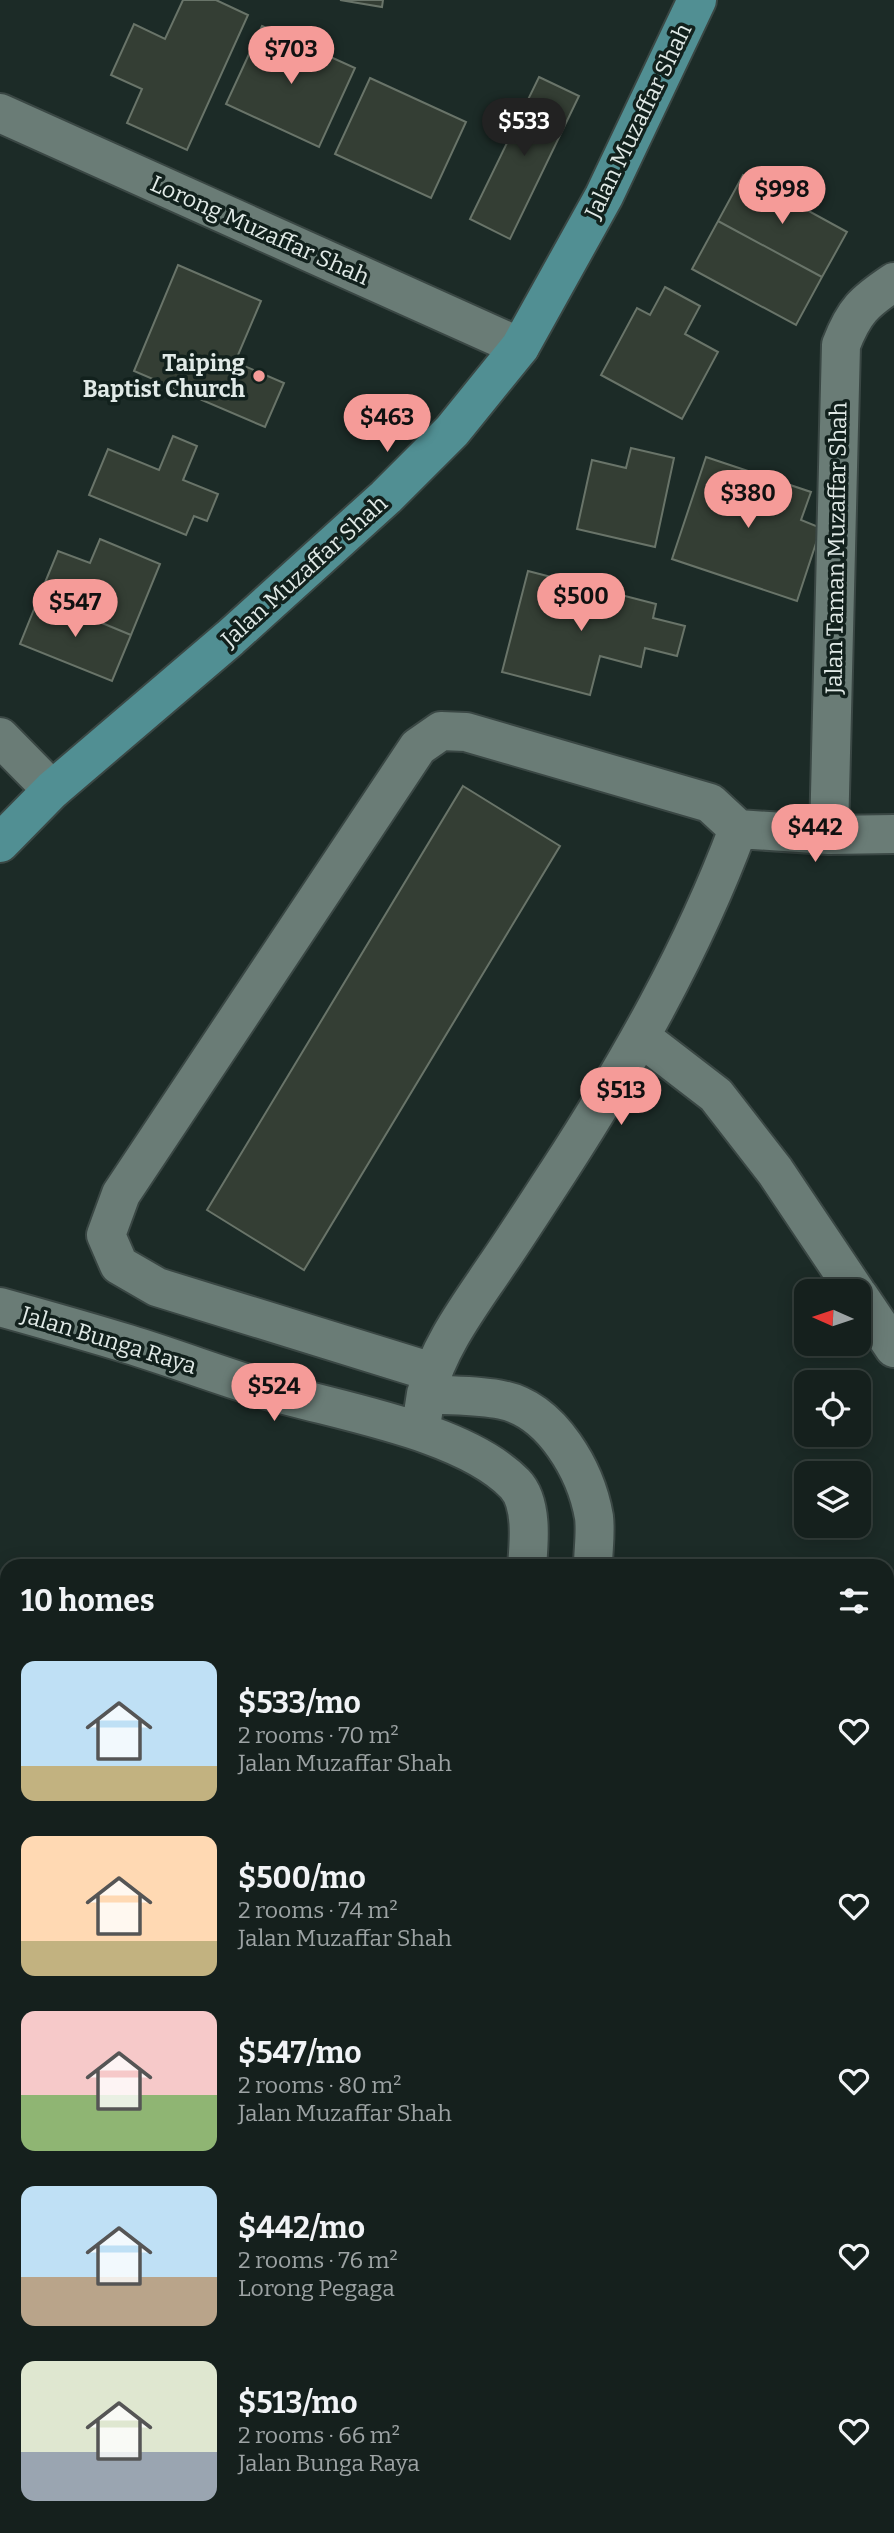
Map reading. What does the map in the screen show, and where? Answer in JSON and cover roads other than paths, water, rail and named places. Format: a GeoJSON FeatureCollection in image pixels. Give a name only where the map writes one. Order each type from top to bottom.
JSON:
{"type":"FeatureCollection","features":[{"type":"Feature","properties":{"kind":"main road","name":"Jalan Muzaffar Shah"},"geometry":{"type":"LineString","coordinates":[[0,843],[52,790],[230,638],[386,497],[452,432],[520,347],[604,196],[697,0]]}},
{"type":"Feature","properties":{"kind":"street","name":"Lorong Muzaffar Shah"},"geometry":{"type":"LineString","coordinates":[[0,113],[520,347]]}},
{"type":"Feature","properties":{"kind":"street","name":"Jalan Taman Muzaffar Shah"},"geometry":{"type":"LineString","coordinates":[[829,835],[841,345],[853,315],[869,298],[894,282]]}},
{"type":"Feature","properties":{"kind":"street"},"geometry":{"type":"LineString","coordinates":[[593,1559],[594,1519],[583,1479],[567,1450],[548,1426],[527,1411],[503,1400],[429,1383],[157,1287],[119,1265],[106,1235],[121,1194],[418,747],[441,731],[466,732],[710,803],[738,829],[829,835],[894,834]]}},
{"type":"Feature","properties":{"kind":"street"},"geometry":{"type":"LineString","coordinates":[[0,737],[52,790]]}},
{"type":"Feature","properties":{"kind":"street"},"geometry":{"type":"LineString","coordinates":[[420,1433],[429,1383],[456,1325],[561,1168],[642,1038],[738,829]]}},
{"type":"Feature","properties":{"kind":"street"},"geometry":{"type":"LineString","coordinates":[[642,1038],[716,1095],[775,1171],[847,1279]]}},
{"type":"Feature","properties":{"kind":"street","name":"Jalan Bunga Raya"},"geometry":{"type":"LineString","coordinates":[[0,1307],[129,1344],[265,1390],[420,1433],[496,1467],[518,1487],[531,1530],[528,1559]]}},
{"type":"Feature","properties":{"kind":"street"},"geometry":{"type":"LineString","coordinates":[[872,1315],[894,1348]]}},
{"type":"Feature","properties":{"kind":"place","name":"Taiping Baptist Church"},"geometry":{"type":"Point","coordinates":[259,376]}}]}
